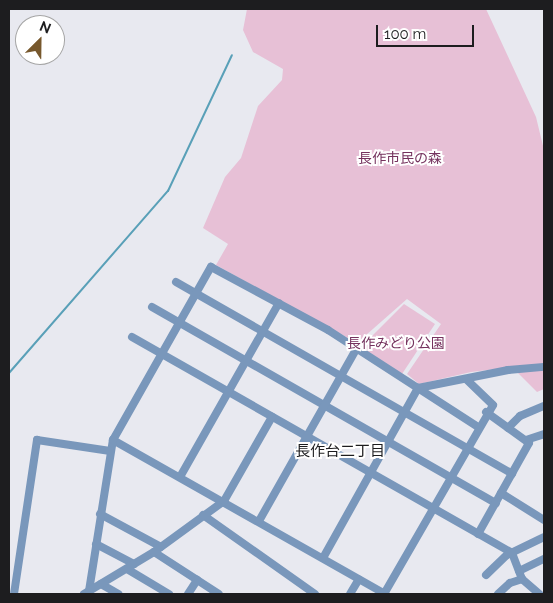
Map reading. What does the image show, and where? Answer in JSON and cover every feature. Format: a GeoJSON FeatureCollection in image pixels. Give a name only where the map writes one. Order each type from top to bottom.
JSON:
{"type":"FeatureCollection","features":[{"type":"Feature","properties":{"kind":"street"},"geometry":{"type":"LineString","coordinates":[[86,592],[113,440],[211,267],[279,303],[357,348],[478,427]]}},
{"type":"Feature","properties":{"kind":"street"},"geometry":{"type":"LineString","coordinates":[[176,282],[512,474]]}},
{"type":"Feature","properties":{"kind":"street"},"geometry":{"type":"LineString","coordinates":[[180,477],[279,303]]}},
{"type":"Feature","properties":{"kind":"street"},"geometry":{"type":"LineString","coordinates":[[152,307],[496,503]]}},
{"type":"Feature","properties":{"kind":"street"},"geometry":{"type":"LineString","coordinates":[[132,337],[512,553],[522,579],[539,594]]}},
{"type":"Feature","properties":{"kind":"street"},"geometry":{"type":"LineString","coordinates":[[259,521],[357,348]]}},
{"type":"Feature","properties":{"kind":"street"},"geometry":{"type":"LineString","coordinates":[[323,558],[418,388],[508,370],[544,367]]}},
{"type":"Feature","properties":{"kind":"street"},"geometry":{"type":"LineString","coordinates":[[113,440],[224,501],[385,594],[486,412],[493,405],[466,379]]}},
{"type":"Feature","properties":{"kind":"street"},"geometry":{"type":"LineString","coordinates":[[508,428],[520,416],[544,406]]}},
{"type":"Feature","properties":{"kind":"street"},"geometry":{"type":"LineString","coordinates":[[478,534],[529,443],[486,412]]}},
{"type":"Feature","properties":{"kind":"street"},"geometry":{"type":"LineString","coordinates":[[86,592],[157,550],[224,501],[272,417]]}},
{"type":"Feature","properties":{"kind":"street"},"geometry":{"type":"LineString","coordinates":[[526,440],[544,434]]}},
{"type":"Feature","properties":{"kind":"street"},"geometry":{"type":"LineString","coordinates":[[14,594],[37,440],[110,451]]}},
{"type":"Feature","properties":{"kind":"street"},"geometry":{"type":"LineString","coordinates":[[501,493],[544,520]]}},
{"type":"Feature","properties":{"kind":"street"},"geometry":{"type":"LineString","coordinates":[[100,514],[157,550],[219,594]]}},
{"type":"Feature","properties":{"kind":"street"},"geometry":{"type":"LineString","coordinates":[[203,515],[315,594]]}},
{"type":"Feature","properties":{"kind":"street"},"geometry":{"type":"LineString","coordinates":[[486,575],[512,553],[544,537]]}},
{"type":"Feature","properties":{"kind":"street"},"geometry":{"type":"LineString","coordinates":[[96,544],[134,564]]}},
{"type":"Feature","properties":{"kind":"street"},"geometry":{"type":"LineString","coordinates":[[519,571],[544,559]]}},
{"type":"Feature","properties":{"kind":"street"},"geometry":{"type":"LineString","coordinates":[[127,569],[169,594]]}},
{"type":"Feature","properties":{"kind":"street"},"geometry":{"type":"LineString","coordinates":[[350,594],[359,579]]}},
{"type":"Feature","properties":{"kind":"street"},"geometry":{"type":"LineString","coordinates":[[498,594],[510,583],[522,579]]}},
{"type":"Feature","properties":{"kind":"street"},"geometry":{"type":"LineString","coordinates":[[188,594],[197,580]]}},
{"type":"Feature","properties":{"kind":"street"},"geometry":{"type":"LineString","coordinates":[[101,584],[118,594]]}},
{"type":"Feature","properties":{"kind":"green space","name":"長作市民の森"},"geometry":{"type":"Polygon","coordinates":[[[247,9],[486,9],[536,117],[544,150],[544,389],[537,392],[512,367],[471,372],[419,384],[407,374],[441,324],[407,299],[357,343],[216,265],[228,244],[203,228],[225,177],[241,158],[258,106],[282,80],[283,69],[253,52],[243,30],[247,9]]]}},
{"type":"Feature","properties":{"kind":"green space","name":"長作みどり公園"},"geometry":{"type":"Polygon","coordinates":[[[404,304],[435,324],[402,374],[361,347],[404,304]]]}},
{"type":"Feature","properties":{"kind":"waterway"},"geometry":{"type":"LineString","coordinates":[[9,373],[168,191],[232,55]]}},
{"type":"Feature","properties":{"kind":"district","name":"長作台二丁目"},"geometry":{"type":"Point","coordinates":[340,452]}}]}
